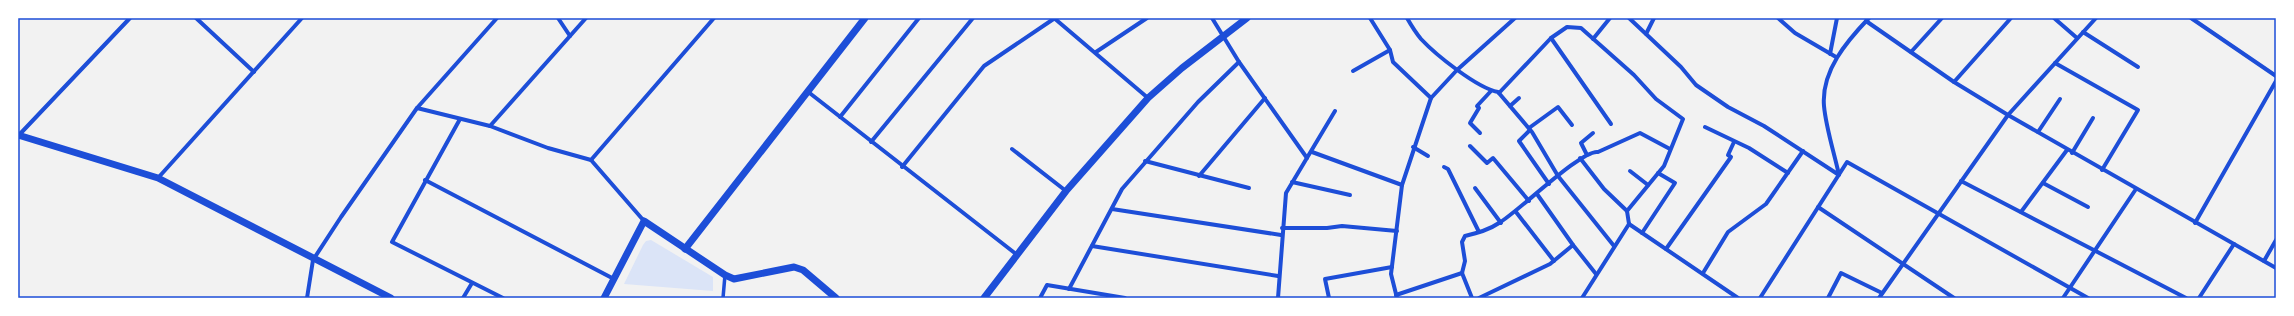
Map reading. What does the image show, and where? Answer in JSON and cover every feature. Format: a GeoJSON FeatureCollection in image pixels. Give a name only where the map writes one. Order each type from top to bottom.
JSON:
{"type":"FeatureCollection","features":[{"type":"Feature","properties":{"kind":"street"},"geometry":{"type":"LineString","coordinates":[[130,18],[18,135],[158,178],[313,260],[391,298]]}},
{"type":"Feature","properties":{"kind":"street"},"geometry":{"type":"LineString","coordinates":[[196,18],[254,72]]}},
{"type":"Feature","properties":{"kind":"street"},"geometry":{"type":"LineString","coordinates":[[158,178],[302,18]]}},
{"type":"Feature","properties":{"kind":"street"},"geometry":{"type":"LineString","coordinates":[[307,298],[313,260],[417,108],[497,18]]}},
{"type":"Feature","properties":{"kind":"street"},"geometry":{"type":"LineString","coordinates":[[558,18],[570,36]]}},
{"type":"Feature","properties":{"kind":"street"},"geometry":{"type":"LineString","coordinates":[[490,126],[586,18]]}},
{"type":"Feature","properties":{"kind":"street"},"geometry":{"type":"LineString","coordinates":[[591,160],[714,18]]}},
{"type":"Feature","properties":{"kind":"street"},"geometry":{"type":"LineString","coordinates":[[685,249],[807,90],[865,18]]}},
{"type":"Feature","properties":{"kind":"street"},"geometry":{"type":"LineString","coordinates":[[840,117],[919,18]]}},
{"type":"Feature","properties":{"kind":"street"},"geometry":{"type":"LineString","coordinates":[[871,142],[973,18]]}},
{"type":"Feature","properties":{"kind":"street"},"geometry":{"type":"LineString","coordinates":[[902,167],[984,66],[1055,18],[1148,98]]}},
{"type":"Feature","properties":{"kind":"street"},"geometry":{"type":"LineString","coordinates":[[1096,52],[1147,18]]}},
{"type":"Feature","properties":{"kind":"street"},"geometry":{"type":"LineString","coordinates":[[1212,18],[1239,62],[1307,158]]}},
{"type":"Feature","properties":{"kind":"street"},"geometry":{"type":"LineString","coordinates":[[984,298],[1016,254],[1066,192],[1148,98],[1223,34],[1247,18]]}},
{"type":"Feature","properties":{"kind":"street"},"geometry":{"type":"LineString","coordinates":[[1370,18],[1390,50],[1393,62],[1431,98]]}},
{"type":"Feature","properties":{"kind":"street"},"geometry":{"type":"LineString","coordinates":[[1407,18],[1421,38],[1457,70],[1491,91],[1499,94],[1510,106],[1530,129],[1558,176],[1614,246]]}},
{"type":"Feature","properties":{"kind":"street"},"geometry":{"type":"LineString","coordinates":[[1462,273],[1397,296],[1391,274],[1402,185],[1413,147],[1431,98],[1457,70],[1515,18]]}},
{"type":"Feature","properties":{"kind":"street"},"geometry":{"type":"LineString","coordinates":[[1593,39],[1610,18]]}},
{"type":"Feature","properties":{"kind":"street"},"geometry":{"type":"LineString","coordinates":[[1629,18],[1681,67],[1696,85],[1778,135],[1839,175]]}},
{"type":"Feature","properties":{"kind":"street"},"geometry":{"type":"LineString","coordinates":[[1646,34],[1654,18]]}},
{"type":"Feature","properties":{"kind":"street"},"geometry":{"type":"LineString","coordinates":[[1778,18],[1795,34],[1836,58]]}},
{"type":"Feature","properties":{"kind":"street"},"geometry":{"type":"LineString","coordinates":[[1830,54],[1837,18]]}},
{"type":"Feature","properties":{"kind":"street"},"geometry":{"type":"LineString","coordinates":[[1911,52],[1942,18]]}},
{"type":"Feature","properties":{"kind":"street"},"geometry":{"type":"LineString","coordinates":[[1954,82],[2011,18]]}},
{"type":"Feature","properties":{"kind":"street"},"geometry":{"type":"LineString","coordinates":[[2055,18],[2077,38]]}},
{"type":"Feature","properties":{"kind":"street"},"geometry":{"type":"LineString","coordinates":[[1879,298],[1902,263],[2008,115],[2096,18]]}},
{"type":"Feature","properties":{"kind":"street"},"geometry":{"type":"LineString","coordinates":[[2191,18],[2276,76]]}},
{"type":"Feature","properties":{"kind":"street"},"geometry":{"type":"LineString","coordinates":[[1839,175],[1824,105],[1830,72],[1836,58],[1868,19],[1911,52],[1954,82],[2008,115],[2072,153],[2276,268]]}},
{"type":"Feature","properties":{"kind":"street"},"geometry":{"type":"LineString","coordinates":[[1499,94],[1551,38],[1567,26],[1581,28],[1634,75],[1656,99],[1683,119],[1664,166],[1627,212]]}},
{"type":"Feature","properties":{"kind":"street"},"geometry":{"type":"LineString","coordinates":[[2083,32],[2138,67]]}},
{"type":"Feature","properties":{"kind":"street"},"geometry":{"type":"LineString","coordinates":[[1551,38],[1611,124]]}},
{"type":"Feature","properties":{"kind":"street"},"geometry":{"type":"LineString","coordinates":[[1353,70],[1390,50]]}},
{"type":"Feature","properties":{"kind":"street"},"geometry":{"type":"LineString","coordinates":[[1069,289],[1122,189],[1198,102],[1239,62]]}},
{"type":"Feature","properties":{"kind":"street"},"geometry":{"type":"LineString","coordinates":[[2055,62],[2138,110],[2102,170]]}},
{"type":"Feature","properties":{"kind":"street"},"geometry":{"type":"LineString","coordinates":[[2196,223],[2276,81]]}},
{"type":"Feature","properties":{"kind":"street"},"geometry":{"type":"LineString","coordinates":[[807,90],[902,167],[1016,254]]}},
{"type":"Feature","properties":{"kind":"street"},"geometry":{"type":"LineString","coordinates":[[1480,133],[1470,123],[1480,108],[1477,106],[1491,91]]}},
{"type":"Feature","properties":{"kind":"street"},"geometry":{"type":"LineString","coordinates":[[1199,176],[1265,98]]}},
{"type":"Feature","properties":{"kind":"street"},"geometry":{"type":"LineString","coordinates":[[1510,106],[1519,98]]}},
{"type":"Feature","properties":{"kind":"street"},"geometry":{"type":"LineString","coordinates":[[2038,132],[2060,99]]}},
{"type":"Feature","properties":{"kind":"street"},"geometry":{"type":"LineString","coordinates":[[1549,184],[1520,141],[1530,129],[1558,107],[1572,125]]}},
{"type":"Feature","properties":{"kind":"street"},"geometry":{"type":"LineString","coordinates":[[417,108],[490,126],[548,148],[591,160],[644,222],[725,276],[734,279],[794,267],[803,270],[836,298]]}},
{"type":"Feature","properties":{"kind":"street"},"geometry":{"type":"LineString","coordinates":[[1278,298],[1281,235],[1286,193],[1312,152],[1335,111]]}},
{"type":"Feature","properties":{"kind":"street"},"geometry":{"type":"LineString","coordinates":[[2072,153],[2093,118]]}},
{"type":"Feature","properties":{"kind":"street"},"geometry":{"type":"LineString","coordinates":[[460,119],[392,242],[503,298]]}},
{"type":"Feature","properties":{"kind":"street"},"geometry":{"type":"LineString","coordinates":[[1705,127],[1733,139],[1734,142],[1749,148],[1788,173]]}},
{"type":"Feature","properties":{"kind":"street"},"geometry":{"type":"LineString","coordinates":[[1587,155],[1581,143],[1593,133]]}},
{"type":"Feature","properties":{"kind":"street"},"geometry":{"type":"LineString","coordinates":[[1472,298],[1462,273],[1465,260],[1462,242],[1465,236],[1501,223],[1580,158],[1587,155],[1640,133],[1670,149]]}},
{"type":"Feature","properties":{"kind":"street"},"geometry":{"type":"LineString","coordinates":[[1666,249],[1731,157],[1728,155],[1734,142]]}},
{"type":"Feature","properties":{"kind":"street"},"geometry":{"type":"LineString","coordinates":[[1470,146],[1487,163],[1494,158],[1529,201]]}},
{"type":"Feature","properties":{"kind":"street"},"geometry":{"type":"LineString","coordinates":[[1413,147],[1428,156]]}},
{"type":"Feature","properties":{"kind":"street"},"geometry":{"type":"LineString","coordinates":[[1012,149],[1066,192]]}},
{"type":"Feature","properties":{"kind":"street"},"geometry":{"type":"LineString","coordinates":[[2021,212],[2067,150]]}},
{"type":"Feature","properties":{"kind":"street"},"geometry":{"type":"LineString","coordinates":[[1312,152],[1402,185]]}},
{"type":"Feature","properties":{"kind":"street"},"geometry":{"type":"LineString","coordinates":[[1702,273],[1728,232],[1766,204],[1803,152]]}},
{"type":"Feature","properties":{"kind":"street"},"geometry":{"type":"LineString","coordinates":[[1580,158],[1604,189],[1627,212],[1629,224],[1582,298]]}},
{"type":"Feature","properties":{"kind":"street"},"geometry":{"type":"LineString","coordinates":[[1145,161],[1250,188]]}},
{"type":"Feature","properties":{"kind":"street"},"geometry":{"type":"LineString","coordinates":[[1760,298],[1847,162],[2088,298]]}},
{"type":"Feature","properties":{"kind":"street"},"geometry":{"type":"LineString","coordinates":[[1444,167],[1448,169],[1479,232]]}},
{"type":"Feature","properties":{"kind":"street"},"geometry":{"type":"LineString","coordinates":[[1630,171],[1648,185]]}},
{"type":"Feature","properties":{"kind":"street"},"geometry":{"type":"LineString","coordinates":[[1642,233],[1675,183],[1658,173]]}},
{"type":"Feature","properties":{"kind":"street"},"geometry":{"type":"LineString","coordinates":[[425,180],[614,279]]}},
{"type":"Feature","properties":{"kind":"street"},"geometry":{"type":"LineString","coordinates":[[1961,181],[2186,298]]}},
{"type":"Feature","properties":{"kind":"street"},"geometry":{"type":"LineString","coordinates":[[1292,182],[1350,195]]}},
{"type":"Feature","properties":{"kind":"street"},"geometry":{"type":"LineString","coordinates":[[2043,183],[2088,207]]}},
{"type":"Feature","properties":{"kind":"street"},"geometry":{"type":"LineString","coordinates":[[1474,188],[1501,223]]}},
{"type":"Feature","properties":{"kind":"street"},"geometry":{"type":"LineString","coordinates":[[2064,298],[2136,189]]}},
{"type":"Feature","properties":{"kind":"street"},"geometry":{"type":"LineString","coordinates":[[1537,194],[1573,245],[1596,274]]}},
{"type":"Feature","properties":{"kind":"street"},"geometry":{"type":"LineString","coordinates":[[1818,207],[1954,298]]}},
{"type":"Feature","properties":{"kind":"street"},"geometry":{"type":"LineString","coordinates":[[1112,209],[1281,235]]}},
{"type":"Feature","properties":{"kind":"street"},"geometry":{"type":"LineString","coordinates":[[1516,212],[1554,261]]}},
{"type":"Feature","properties":{"kind":"street"},"geometry":{"type":"LineString","coordinates":[[604,298],[644,222]]}},
{"type":"Feature","properties":{"kind":"street"},"geometry":{"type":"LineString","coordinates":[[1629,224],[1738,298]]}},
{"type":"Feature","properties":{"kind":"street"},"geometry":{"type":"LineString","coordinates":[[1282,228],[1327,228],[1342,226],[1397,231]]}},
{"type":"Feature","properties":{"kind":"street"},"geometry":{"type":"LineString","coordinates":[[2264,261],[2276,240]]}},
{"type":"Feature","properties":{"kind":"street"},"geometry":{"type":"LineString","coordinates":[[2200,298],[2234,244]]}},
{"type":"Feature","properties":{"kind":"street"},"geometry":{"type":"LineString","coordinates":[[1479,298],[1554,261],[1573,245]]}},
{"type":"Feature","properties":{"kind":"street"},"geometry":{"type":"LineString","coordinates":[[1092,246],[1278,276]]}},
{"type":"Feature","properties":{"kind":"street"},"geometry":{"type":"LineString","coordinates":[[1329,298],[1325,279],[1392,267]]}},
{"type":"Feature","properties":{"kind":"street"},"geometry":{"type":"LineString","coordinates":[[1828,298],[1841,274],[1882,293]]}},
{"type":"Feature","properties":{"kind":"street"},"geometry":{"type":"LineString","coordinates":[[722,298],[725,276]]}},
{"type":"Feature","properties":{"kind":"street"},"geometry":{"type":"LineString","coordinates":[[463,298],[472,283]]}},
{"type":"Feature","properties":{"kind":"street"},"geometry":{"type":"LineString","coordinates":[[1040,298],[1047,286],[1125,298]]}},
{"type":"Feature","properties":{"kind":"shaded area"},"geometry":{"type":"Polygon","coordinates":[[[651,240],[713,277],[713,291],[624,284],[643,245],[646,241],[651,240]]]}}]}
